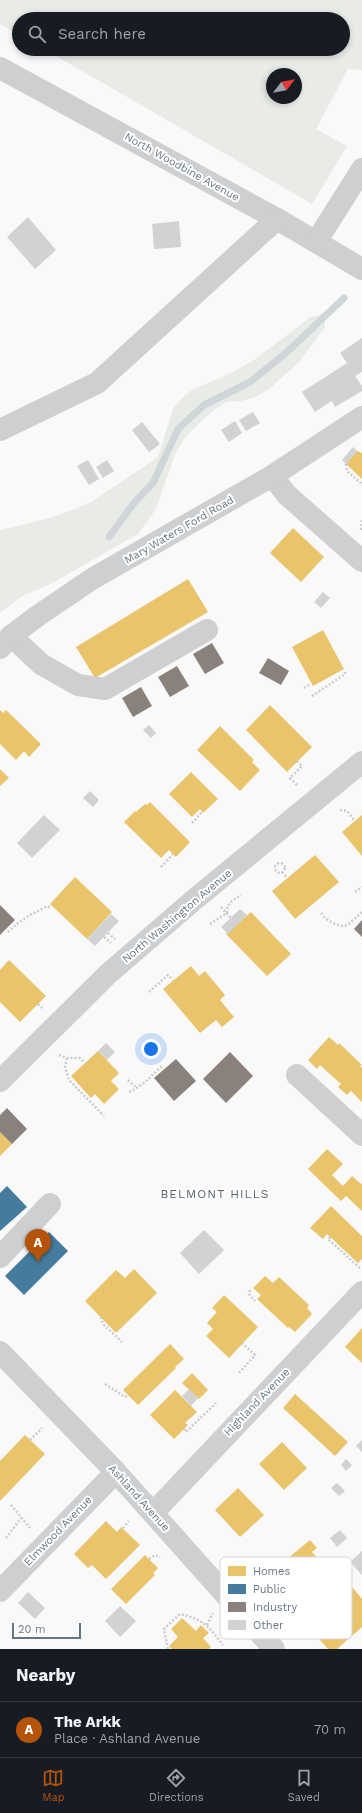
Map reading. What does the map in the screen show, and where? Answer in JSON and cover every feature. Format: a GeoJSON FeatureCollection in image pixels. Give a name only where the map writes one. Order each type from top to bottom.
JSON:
{"type":"FeatureCollection","features":[{"type":"Feature","properties":{"kind":"street","name":"North Woodbine Avenue"},"geometry":{"type":"LineString","coordinates":[[0,68],[277,219],[362,268]]}},
{"type":"Feature","properties":{"kind":"street"},"geometry":{"type":"LineString","coordinates":[[316,242],[362,169]]}},
{"type":"Feature","properties":{"kind":"street"},"geometry":{"type":"LineString","coordinates":[[0,430],[97,383],[277,219]]}},
{"type":"Feature","properties":{"kind":"street","name":"Mary Waters Ford Road"},"geometry":{"type":"LineString","coordinates":[[6,642],[60,600],[92,579],[272,476],[362,417]]}},
{"type":"Feature","properties":{"kind":"street"},"geometry":{"type":"LineString","coordinates":[[272,476],[287,494],[362,561]]}},
{"type":"Feature","properties":{"kind":"street"},"geometry":{"type":"LineString","coordinates":[[6,642],[78,685],[105,689],[207,630]]}},
{"type":"Feature","properties":{"kind":"street","name":"North Washington Avenue"},"geometry":{"type":"LineString","coordinates":[[0,1081],[108,974],[195,899],[362,762]]}},
{"type":"Feature","properties":{"kind":"street"},"geometry":{"type":"LineString","coordinates":[[297,1075],[362,1135]]}},
{"type":"Feature","properties":{"kind":"street"},"geometry":{"type":"LineString","coordinates":[[0,1257],[50,1204]]}},
{"type":"Feature","properties":{"kind":"street","name":"Highland Avenue"},"geometry":{"type":"LineString","coordinates":[[153,1513],[362,1292]]}},
{"type":"Feature","properties":{"kind":"street","name":"Ashland Avenue"},"geometry":{"type":"LineString","coordinates":[[0,1352],[116,1472],[220,1588]]}},
{"type":"Feature","properties":{"kind":"street","name":"Elmwood Avenue"},"geometry":{"type":"LineString","coordinates":[[0,1590],[116,1472]]}},
{"type":"Feature","properties":{"kind":"street","name":"Ashland Avenue"},"geometry":{"type":"LineString","coordinates":[[265,1639],[274,1649]]}},
{"type":"Feature","properties":{"kind":"path"},"geometry":{"type":"LineString","coordinates":[[346,464],[347,471],[362,484]]}},
{"type":"Feature","properties":{"kind":"path"},"geometry":{"type":"LineString","coordinates":[[312,696],[341,678],[345,674],[345,670]]}},
{"type":"Feature","properties":{"kind":"path"},"geometry":{"type":"LineString","coordinates":[[304,688],[311,684]]}},
{"type":"Feature","properties":{"kind":"path"},"geometry":{"type":"LineString","coordinates":[[297,761],[302,766]]}},
{"type":"Feature","properties":{"kind":"path"},"geometry":{"type":"LineString","coordinates":[[192,823],[202,812]]}},
{"type":"Feature","properties":{"kind":"path"},"geometry":{"type":"LineString","coordinates":[[161,867],[173,854]]}},
{"type":"Feature","properties":{"kind":"path"},"geometry":{"type":"LineString","coordinates":[[282,872],[287,878]]}},
{"type":"Feature","properties":{"kind":"path"},"geometry":{"type":"LineString","coordinates":[[355,892],[362,886]]}},
{"type":"Feature","properties":{"kind":"path"},"geometry":{"type":"LineString","coordinates":[[210,924],[227,913],[230,903],[240,895]]}},
{"type":"Feature","properties":{"kind":"path"},"geometry":{"type":"LineString","coordinates":[[8,932],[18,922],[38,911],[48,906],[50,909]]}},
{"type":"Feature","properties":{"kind":"path"},"geometry":{"type":"LineString","coordinates":[[321,913],[333,922],[342,926],[347,925],[362,912]]}},
{"type":"Feature","properties":{"kind":"path"},"geometry":{"type":"LineString","coordinates":[[149,992],[168,975],[173,980]]}},
{"type":"Feature","properties":{"kind":"path"},"geometry":{"type":"LineString","coordinates":[[67,1058],[65,1067],[69,1080],[104,1116]]}},
{"type":"Feature","properties":{"kind":"path"},"geometry":{"type":"LineString","coordinates":[[129,1092],[143,1085],[147,1079],[162,1066]]}},
{"type":"Feature","properties":{"kind":"path"},"geometry":{"type":"LineString","coordinates":[[128,1080],[137,1088]]}},
{"type":"Feature","properties":{"kind":"path"},"geometry":{"type":"LineString","coordinates":[[330,1237],[328,1238],[361,1270]]}},
{"type":"Feature","properties":{"kind":"path"},"geometry":{"type":"LineString","coordinates":[[250,1290],[249,1294],[255,1301]]}},
{"type":"Feature","properties":{"kind":"path"},"geometry":{"type":"LineString","coordinates":[[101,1317],[103,1324],[122,1342]]}},
{"type":"Feature","properties":{"kind":"path"},"geometry":{"type":"LineString","coordinates":[[239,1373],[255,1355],[242,1343]]}},
{"type":"Feature","properties":{"kind":"path"},"geometry":{"type":"LineString","coordinates":[[104,1384],[125,1397],[128,1395]]}},
{"type":"Feature","properties":{"kind":"path"},"geometry":{"type":"LineString","coordinates":[[184,1430],[186,1432],[216,1403]]}},
{"type":"Feature","properties":{"kind":"path"},"geometry":{"type":"LineString","coordinates":[[30,1440],[44,1426]]}},
{"type":"Feature","properties":{"kind":"path"},"geometry":{"type":"LineString","coordinates":[[10,1505],[44,1546]]}},
{"type":"Feature","properties":{"kind":"path"},"geometry":{"type":"LineString","coordinates":[[6,1538],[21,1518]]}},
{"type":"Feature","properties":{"kind":"path"},"geometry":{"type":"LineString","coordinates":[[168,1649],[164,1629],[180,1614],[192,1617],[207,1625],[224,1645]]}},
{"type":"Feature","properties":{"kind":"shaded area"},"geometry":{"type":"Polygon","coordinates":[[[0,0],[362,0],[362,70],[348,69],[316,129],[347,146],[312,204],[56,56],[350,56],[350,12],[12,12],[12,31],[0,24],[0,0]]]}},
{"type":"Feature","properties":{"kind":"shaded area"},"geometry":{"type":"Polygon","coordinates":[[[324,314],[325,327],[299,362],[268,390],[255,397],[241,401],[227,402],[215,409],[193,429],[175,454],[156,509],[138,534],[49,585],[22,596],[0,613],[0,530],[58,515],[91,502],[158,457],[173,409],[182,398],[192,390],[231,373],[254,360],[311,317],[324,314]]]}},
{"type":"Feature","properties":{"kind":"building: Homes"},"geometry":{"type":"Polygon","coordinates":[[[357,451],[362,453],[362,479],[346,464],[357,451]]]}},
{"type":"Feature","properties":{"kind":"building: Homes"},"geometry":{"type":"Polygon","coordinates":[[[293,528],[324,557],[301,582],[270,553],[293,528]]]}},
{"type":"Feature","properties":{"kind":"building: Homes"},"geometry":{"type":"Polygon","coordinates":[[[188,579],[208,612],[95,678],[76,647],[188,579]]]}},
{"type":"Feature","properties":{"kind":"building: Homes"},"geometry":{"type":"Polygon","coordinates":[[[323,630],[344,669],[313,686],[292,647],[323,630]]]}},
{"type":"Feature","properties":{"kind":"building: Homes"},"geometry":{"type":"Polygon","coordinates":[[[270,705],[312,747],[287,772],[246,730],[270,705]]]}},
{"type":"Feature","properties":{"kind":"building: Homes"},"geometry":{"type":"Polygon","coordinates":[[[0,710],[3,713],[6,710],[41,744],[29,757],[24,751],[16,760],[0,744],[0,710]]]}},
{"type":"Feature","properties":{"kind":"building: Homes"},"geometry":{"type":"Polygon","coordinates":[[[220,726],[254,760],[252,762],[260,770],[240,791],[197,750],[220,726]]]}},
{"type":"Feature","properties":{"kind":"building: Homes"},"geometry":{"type":"Polygon","coordinates":[[[0,769],[9,778],[0,786],[0,769]]]}},
{"type":"Feature","properties":{"kind":"building: Homes"},"geometry":{"type":"Polygon","coordinates":[[[191,772],[218,799],[203,813],[200,809],[192,817],[169,794],[191,772]]]}},
{"type":"Feature","properties":{"kind":"building: Homes"},"geometry":{"type":"Polygon","coordinates":[[[150,802],[190,842],[176,857],[169,850],[161,858],[124,822],[135,811],[136,812],[145,804],[147,805],[150,802]]]}},
{"type":"Feature","properties":{"kind":"building: Homes"},"geometry":{"type":"Polygon","coordinates":[[[362,815],[362,856],[342,832],[362,815]]]}},
{"type":"Feature","properties":{"kind":"building: Homes"},"geometry":{"type":"Polygon","coordinates":[[[315,855],[339,882],[295,919],[272,891],[315,855]]]}},
{"type":"Feature","properties":{"kind":"building: Homes"},"geometry":{"type":"Polygon","coordinates":[[[75,877],[112,912],[87,939],[50,904],[75,877]]]}},
{"type":"Feature","properties":{"kind":"building: Homes"},"geometry":{"type":"Polygon","coordinates":[[[251,912],[291,954],[267,976],[226,934],[251,912]]]}},
{"type":"Feature","properties":{"kind":"building: Homes"},"geometry":{"type":"Polygon","coordinates":[[[9,960],[46,996],[20,1022],[0,1002],[0,970],[9,960]]]}},
{"type":"Feature","properties":{"kind":"building: Homes"},"geometry":{"type":"Polygon","coordinates":[[[191,966],[199,976],[205,971],[225,995],[220,1000],[234,1017],[222,1027],[216,1020],[200,1033],[163,989],[191,966]]]}},
{"type":"Feature","properties":{"kind":"building: Homes"},"geometry":{"type":"Polygon","coordinates":[[[329,1037],[338,1045],[339,1043],[362,1065],[360,1066],[362,1068],[362,1102],[351,1091],[347,1095],[338,1087],[341,1084],[320,1065],[317,1069],[308,1060],[329,1037]]]}},
{"type":"Feature","properties":{"kind":"building: Homes"},"geometry":{"type":"Polygon","coordinates":[[[98,1051],[119,1073],[111,1081],[119,1089],[104,1104],[95,1094],[91,1098],[71,1076],[98,1051]]]}},
{"type":"Feature","properties":{"kind":"building: Homes"},"geometry":{"type":"Polygon","coordinates":[[[0,1132],[12,1144],[0,1156],[0,1132]]]}},
{"type":"Feature","properties":{"kind":"building: Homes"},"geometry":{"type":"Polygon","coordinates":[[[327,1149],[343,1164],[332,1175],[343,1186],[352,1176],[361,1184],[362,1183],[362,1211],[346,1196],[341,1201],[308,1169],[327,1149]]]}},
{"type":"Feature","properties":{"kind":"building: Homes"},"geometry":{"type":"Polygon","coordinates":[[[331,1206],[362,1236],[362,1259],[358,1263],[327,1234],[323,1239],[310,1228],[331,1206]]]}},
{"type":"Feature","properties":{"kind":"building: Homes"},"geometry":{"type":"Polygon","coordinates":[[[134,1269],[157,1293],[117,1332],[115,1332],[85,1301],[116,1270],[125,1278],[134,1269]]]}},
{"type":"Feature","properties":{"kind":"building: Homes"},"geometry":{"type":"Polygon","coordinates":[[[265,1276],[273,1283],[279,1277],[309,1305],[307,1308],[312,1314],[295,1332],[289,1327],[288,1328],[257,1299],[261,1295],[253,1288],[265,1276]]]}},
{"type":"Feature","properties":{"kind":"building: Homes"},"geometry":{"type":"Polygon","coordinates":[[[224,1295],[258,1327],[229,1358],[206,1336],[213,1329],[207,1323],[217,1312],[212,1308],[224,1295]]]}},
{"type":"Feature","properties":{"kind":"building: Homes"},"geometry":{"type":"Polygon","coordinates":[[[362,1328],[362,1363],[345,1347],[362,1328]]]}},
{"type":"Feature","properties":{"kind":"building: Homes"},"geometry":{"type":"Polygon","coordinates":[[[170,1344],[184,1359],[138,1405],[123,1390],[170,1344]]]}},
{"type":"Feature","properties":{"kind":"building: Homes"},"geometry":{"type":"Polygon","coordinates":[[[192,1373],[208,1390],[199,1399],[182,1383],[192,1373]]]}},
{"type":"Feature","properties":{"kind":"building: Homes"},"geometry":{"type":"Polygon","coordinates":[[[175,1390],[197,1412],[185,1423],[188,1425],[174,1439],[150,1415],[175,1390]]]}},
{"type":"Feature","properties":{"kind":"building: Homes"},"geometry":{"type":"Polygon","coordinates":[[[295,1394],[348,1442],[335,1456],[283,1408],[295,1394]]]}},
{"type":"Feature","properties":{"kind":"building: Homes"},"geometry":{"type":"Polygon","coordinates":[[[25,1435],[45,1454],[0,1501],[0,1461],[25,1435]]]}},
{"type":"Feature","properties":{"kind":"building: Homes"},"geometry":{"type":"Polygon","coordinates":[[[282,1442],[307,1468],[284,1490],[259,1464],[282,1442]]]}},
{"type":"Feature","properties":{"kind":"building: Homes"},"geometry":{"type":"Polygon","coordinates":[[[238,1488],[264,1515],[240,1537],[215,1510],[238,1488]]]}},
{"type":"Feature","properties":{"kind":"building: Homes"},"geometry":{"type":"Polygon","coordinates":[[[106,1521],[117,1532],[121,1527],[140,1545],[106,1579],[92,1565],[88,1568],[74,1554],[106,1521]]]}},
{"type":"Feature","properties":{"kind":"building: Homes"},"geometry":{"type":"Polygon","coordinates":[[[310,1540],[317,1548],[312,1552],[316,1557],[290,1557],[310,1540]]]}},
{"type":"Feature","properties":{"kind":"building: Homes"},"geometry":{"type":"Polygon","coordinates":[[[145,1555],[158,1568],[153,1573],[155,1575],[126,1604],[111,1589],[145,1555]]]}},
{"type":"Feature","properties":{"kind":"building: Homes"},"geometry":{"type":"Polygon","coordinates":[[[353,1588],[362,1599],[362,1627],[352,1636],[353,1588]]]}},
{"type":"Feature","properties":{"kind":"building: Homes"},"geometry":{"type":"Polygon","coordinates":[[[182,1618],[196,1631],[201,1625],[209,1633],[203,1638],[211,1647],[209,1649],[172,1649],[169,1646],[178,1637],[171,1629],[182,1618]]]}},
{"type":"Feature","properties":{"kind":"building: Homes"},"geometry":{"type":"Polygon","coordinates":[[[319,1639],[348,1639],[337,1649],[328,1649],[319,1639]]]}},
{"type":"Feature","properties":{"kind":"building: Public"},"geometry":{"type":"Polygon","coordinates":[[[7,1186],[27,1207],[0,1231],[0,1193],[7,1186]]]}},
{"type":"Feature","properties":{"kind":"building: Public"},"geometry":{"type":"Polygon","coordinates":[[[49,1232],[68,1251],[24,1295],[5,1276],[49,1232]]]}},
{"type":"Feature","properties":{"kind":"building: Industry"},"geometry":{"type":"Polygon","coordinates":[[[212,643],[224,663],[205,674],[193,654],[212,643]]]}},
{"type":"Feature","properties":{"kind":"building: Industry"},"geometry":{"type":"Polygon","coordinates":[[[268,658],[289,671],[281,685],[259,673],[268,658]]]}},
{"type":"Feature","properties":{"kind":"building: Industry"},"geometry":{"type":"Polygon","coordinates":[[[177,666],[189,686],[170,697],[158,677],[177,666]]]}},
{"type":"Feature","properties":{"kind":"building: Industry"},"geometry":{"type":"Polygon","coordinates":[[[141,687],[152,706],[133,717],[122,698],[141,687]]]}},
{"type":"Feature","properties":{"kind":"building: Industry"},"geometry":{"type":"Polygon","coordinates":[[[0,905],[15,920],[0,935],[0,905]]]}},
{"type":"Feature","properties":{"kind":"building: Industry"},"geometry":{"type":"Polygon","coordinates":[[[362,920],[362,937],[354,929],[362,920]]]}},
{"type":"Feature","properties":{"kind":"building: Industry"},"geometry":{"type":"Polygon","coordinates":[[[230,1052],[253,1076],[226,1103],[203,1079],[230,1052]]]}},
{"type":"Feature","properties":{"kind":"building: Industry"},"geometry":{"type":"Polygon","coordinates":[[[176,1059],[196,1081],[174,1101],[154,1078],[176,1059]]]}},
{"type":"Feature","properties":{"kind":"building: Industry"},"geometry":{"type":"Polygon","coordinates":[[[7,1108],[27,1129],[12,1144],[0,1132],[0,1115],[7,1108]]]}},
{"type":"Feature","properties":{"kind":"building: Other"},"geometry":{"type":"Polygon","coordinates":[[[28,217],[56,250],[35,269],[7,237],[28,217]]]}},
{"type":"Feature","properties":{"kind":"building: Other"},"geometry":{"type":"Polygon","coordinates":[[[179,221],[181,247],[154,249],[152,224],[179,221]]]}},
{"type":"Feature","properties":{"kind":"building: Other"},"geometry":{"type":"Polygon","coordinates":[[[362,338],[362,372],[355,376],[362,386],[362,391],[335,407],[332,401],[315,412],[302,392],[347,363],[340,353],[362,338]]]}},
{"type":"Feature","properties":{"kind":"building: Other"},"geometry":{"type":"Polygon","coordinates":[[[253,412],[260,423],[246,431],[239,420],[253,412]]]}},
{"type":"Feature","properties":{"kind":"building: Other"},"geometry":{"type":"Polygon","coordinates":[[[235,421],[242,433],[229,442],[221,430],[235,421]]]}},
{"type":"Feature","properties":{"kind":"building: Other"},"geometry":{"type":"Polygon","coordinates":[[[142,422],[160,444],[149,452],[132,430],[142,422]]]}},
{"type":"Feature","properties":{"kind":"building: Other"},"geometry":{"type":"Polygon","coordinates":[[[353,447],[357,451],[346,464],[342,460],[353,447]]]}},
{"type":"Feature","properties":{"kind":"building: Other"},"geometry":{"type":"Polygon","coordinates":[[[88,460],[99,479],[89,485],[77,466],[88,460]]]}},
{"type":"Feature","properties":{"kind":"building: Other"},"geometry":{"type":"Polygon","coordinates":[[[107,460],[114,471],[103,478],[96,467],[107,460]]]}},
{"type":"Feature","properties":{"kind":"building: Other"},"geometry":{"type":"Polygon","coordinates":[[[323,592],[330,598],[321,608],[314,602],[323,592]]]}},
{"type":"Feature","properties":{"kind":"building: Other"},"geometry":{"type":"Polygon","coordinates":[[[149,725],[156,733],[151,738],[143,730],[149,725]]]}},
{"type":"Feature","properties":{"kind":"building: Other"},"geometry":{"type":"Polygon","coordinates":[[[90,791],[99,800],[93,807],[83,798],[90,791]]]}},
{"type":"Feature","properties":{"kind":"building: Other"},"geometry":{"type":"Polygon","coordinates":[[[44,815],[60,830],[32,858],[17,843],[44,815]]]}},
{"type":"Feature","properties":{"kind":"building: Other"},"geometry":{"type":"Polygon","coordinates":[[[240,909],[247,915],[228,934],[221,927],[240,909]]]}},
{"type":"Feature","properties":{"kind":"building: Other"},"geometry":{"type":"Polygon","coordinates":[[[111,914],[119,921],[95,946],[87,939],[111,914]]]}},
{"type":"Feature","properties":{"kind":"building: Other"},"geometry":{"type":"Polygon","coordinates":[[[106,1043],[115,1052],[107,1060],[98,1051],[106,1043]]]}},
{"type":"Feature","properties":{"kind":"building: Other"},"geometry":{"type":"Polygon","coordinates":[[[204,1230],[224,1250],[199,1274],[180,1253],[204,1230]]]}},
{"type":"Feature","properties":{"kind":"building: Other"},"geometry":{"type":"Polygon","coordinates":[[[189,1389],[198,1398],[191,1406],[182,1396],[189,1389]]]}},
{"type":"Feature","properties":{"kind":"building: Other"},"geometry":{"type":"Polygon","coordinates":[[[362,1440],[362,1452],[356,1446],[362,1440]]]}},
{"type":"Feature","properties":{"kind":"building: Other"},"geometry":{"type":"Polygon","coordinates":[[[346,1459],[352,1465],[346,1471],[341,1465],[346,1459]]]}},
{"type":"Feature","properties":{"kind":"building: Other"},"geometry":{"type":"Polygon","coordinates":[[[337,1483],[345,1491],[339,1496],[331,1488],[337,1483]]]}},
{"type":"Feature","properties":{"kind":"building: Other"},"geometry":{"type":"Polygon","coordinates":[[[340,1530],[347,1538],[337,1547],[330,1538],[340,1530]]]}},
{"type":"Feature","properties":{"kind":"building: Other"},"geometry":{"type":"Polygon","coordinates":[[[362,1551],[362,1575],[352,1564],[352,1560],[362,1551]]]}},
{"type":"Feature","properties":{"kind":"building: Other"},"geometry":{"type":"Polygon","coordinates":[[[28,1592],[45,1608],[35,1619],[18,1603],[28,1592]]]}},
{"type":"Feature","properties":{"kind":"building: Other"},"geometry":{"type":"Polygon","coordinates":[[[120,1606],[136,1621],[120,1637],[105,1621],[120,1606]]]}},
{"type":"Feature","properties":{"kind":"waterway"},"geometry":{"type":"LineString","coordinates":[[109,537],[134,503],[153,483],[178,429],[204,405],[250,382],[286,353],[344,298]]}},
{"type":"Feature","properties":{"kind":"place","name":"The Arkk"},"geometry":{"type":"Point","coordinates":[38,1262]}},
{"type":"Feature","properties":{"kind":"district","name":"BELMONT HILLS"},"geometry":{"type":"Point","coordinates":[215,1194]}}]}
